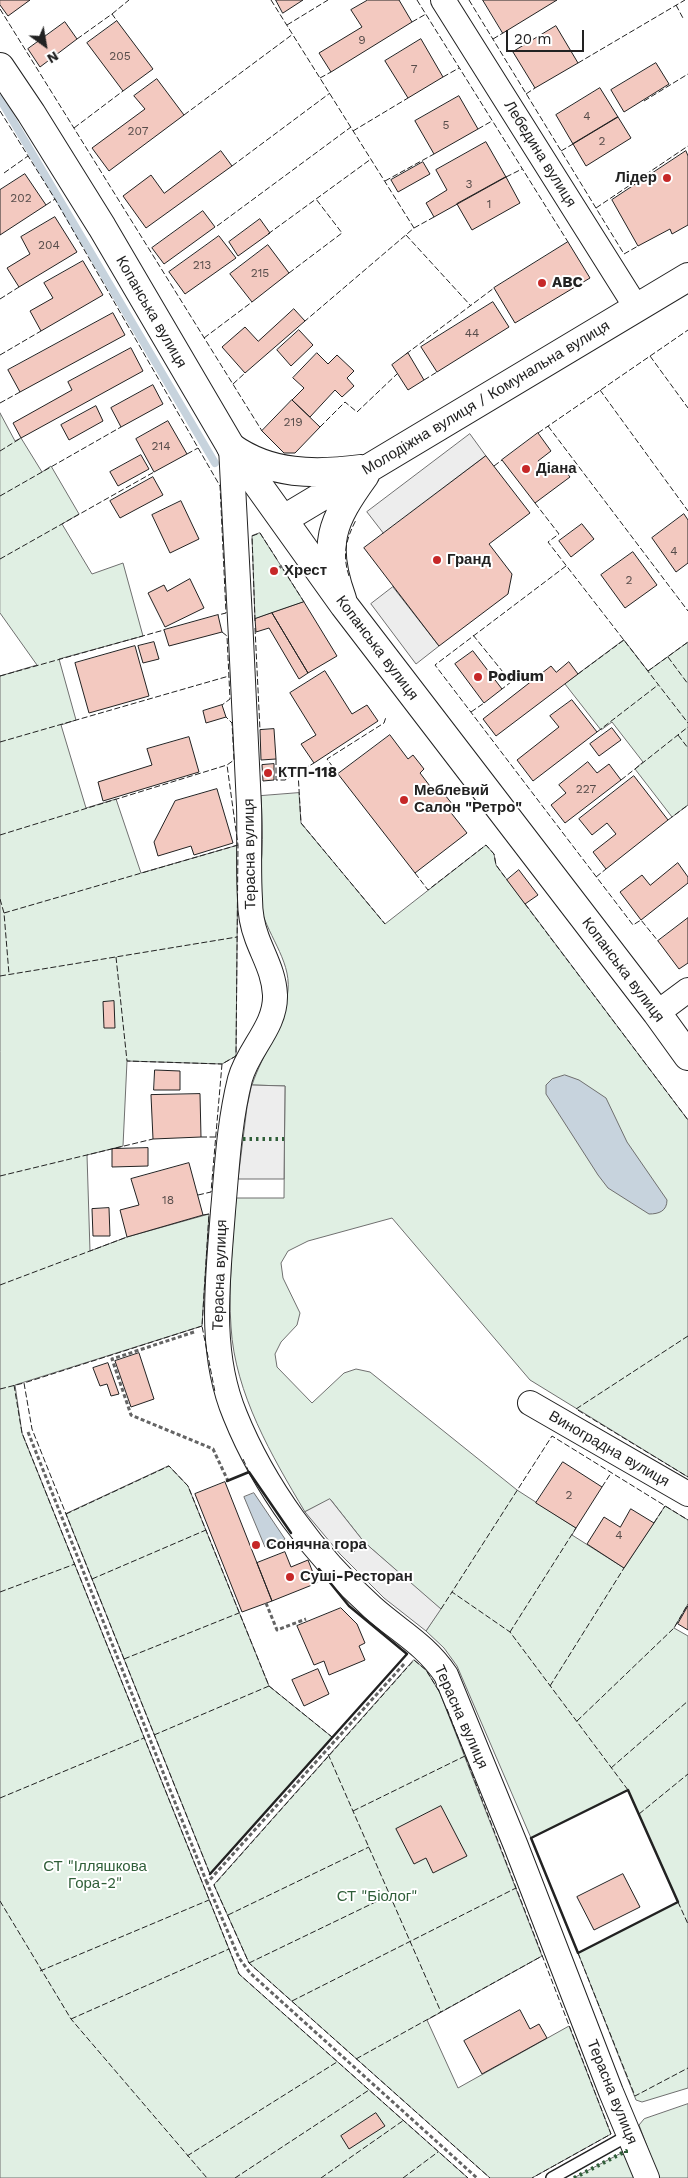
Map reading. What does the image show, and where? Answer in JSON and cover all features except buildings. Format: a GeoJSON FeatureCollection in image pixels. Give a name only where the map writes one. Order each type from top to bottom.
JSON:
{"type":"FeatureCollection","features":[{"type":"Feature","properties":{"kind":"main road","name":"Копанська вулиця"},"geometry":{"type":"LineString","coordinates":[[0,67],[102,227],[231,447],[344,605],[688,1056]]}},
{"type":"Feature","properties":{"kind":"main road","name":"Молодіжна вулиця / Комунальна вулиця"},"geometry":{"type":"LineString","coordinates":[[284,520],[688,277]]}},
{"type":"Feature","properties":{"kind":"main road"},"geometry":{"type":"LineString","coordinates":[[231,447],[246,458],[282,470],[320,473],[370,468]]}},
{"type":"Feature","properties":{"kind":"main road"},"geometry":{"type":"LineString","coordinates":[[344,605],[331,562],[333,535],[344,507],[370,468]]}},
{"type":"Feature","properties":{"kind":"street","name":"Лебедина вулиця"},"geometry":{"type":"LineString","coordinates":[[443,0],[636,307]]}},
{"type":"Feature","properties":{"kind":"street","name":"Терасна вулиця"},"geometry":{"type":"LineString","coordinates":[[231,447],[249,801],[251,919],[269,966],[275,997],[272,1016],[243,1070],[234,1103],[229,1136],[216,1299],[218,1349],[225,1385],[233,1411],[246,1439],[279,1497],[302,1529],[351,1587],[374,1609],[421,1645],[435,1659],[446,1676],[516,1846],[629,2136],[648,2178]]}},
{"type":"Feature","properties":{"kind":"street"},"geometry":{"type":"LineString","coordinates":[[657,1013],[688,990]]}},
{"type":"Feature","properties":{"kind":"street","name":"Виноградна вулиця"},"geometry":{"type":"LineString","coordinates":[[530,1403],[688,1494]]}},
{"type":"Feature","properties":{"kind":"lane"},"geometry":{"type":"LineString","coordinates":[[552,2178],[629,2136]]}},
{"type":"Feature","properties":{"kind":"path"},"geometry":{"type":"LineString","coordinates":[[203,1329],[112,1358],[131,1415],[214,1449],[228,1481]]}},
{"type":"Feature","properties":{"kind":"path"},"geometry":{"type":"LineString","coordinates":[[28,1432],[207,1883],[239,1958],[250,1973],[477,2178]]}},
{"type":"Feature","properties":{"kind":"path"},"geometry":{"type":"LineString","coordinates":[[266,1603],[277,1630],[306,1618]]}},
{"type":"Feature","properties":{"kind":"path"},"geometry":{"type":"LineString","coordinates":[[207,1883],[421,1645]]}},
{"type":"Feature","properties":{"kind":"green space","name":"СТ \"Ілляшкова Гора-2\""},"geometry":{"type":"Polygon","coordinates":[[[0,413],[15,441],[21,438],[42,472],[51,466],[79,514],[62,524],[92,574],[123,563],[143,636],[59,659],[76,720],[61,725],[86,808],[116,799],[141,873],[238,845],[236,1056],[222,1064],[127,1061],[123,1146],[87,1155],[90,1251],[127,1237],[209,1214],[202,1326],[15,1385],[22,1433],[239,1974],[468,2178],[0,2178],[0,676],[37,665],[0,613],[0,413]]]}},
{"type":"Feature","properties":{"kind":"green space"},"geometry":{"type":"Polygon","coordinates":[[[260,533],[304,602],[255,619],[252,536],[260,533]]]}},
{"type":"Feature","properties":{"kind":"green space"},"geometry":{"type":"Polygon","coordinates":[[[624,640],[648,671],[688,642],[688,805],[672,817],[635,769],[643,762],[612,722],[601,730],[565,684],[624,640]]]}},
{"type":"Feature","properties":{"kind":"green space"},"geometry":{"type":"Polygon","coordinates":[[[299,793],[301,823],[385,924],[486,845],[494,854],[496,865],[688,1120],[688,1477],[530,1380],[392,1218],[308,1241],[288,1251],[281,1263],[283,1278],[300,1313],[297,1325],[281,1342],[275,1354],[277,1367],[312,1403],[344,1373],[356,1369],[370,1372],[517,1490],[576,1528],[572,1535],[624,1568],[665,1506],[688,1520],[688,1604],[674,1628],[688,1636],[688,2088],[642,2102],[636,2100],[578,1953],[678,1902],[628,1790],[531,1838],[457,1666],[444,1648],[426,1631],[440,1609],[364,1542],[331,1500],[305,1512],[257,1424],[240,1376],[234,1352],[230,1311],[231,1263],[236,1198],[284,1198],[285,1086],[252,1085],[283,1015],[288,990],[286,968],[267,925],[259,897],[262,847],[261,796],[299,793]]]}},
{"type":"Feature","properties":{"kind":"green space"},"geometry":{"type":"Polygon","coordinates":[[[169,1466],[188,1486],[269,1686],[332,1737],[210,1874],[66,1514],[169,1466]]]}},
{"type":"Feature","properties":{"kind":"green space","name":"СТ \"Біолог\""},"geometry":{"type":"Polygon","coordinates":[[[414,1660],[426,1670],[440,1693],[542,1956],[427,2020],[458,2088],[569,2026],[611,2134],[532,2178],[490,2178],[249,1963],[214,1885],[414,1660]]]}},
{"type":"Feature","properties":{"kind":"green space"},"geometry":{"type":"Polygon","coordinates":[[[688,2104],[688,2178],[659,2178],[639,2125],[644,2119],[688,2104]]]}},
{"type":"Feature","properties":{"kind":"green space"},"geometry":{"type":"Polygon","coordinates":[[[626,2151],[636,2178],[574,2178],[626,2151]]]}},
{"type":"Feature","properties":{"kind":"shaded area"},"geometry":{"type":"Polygon","coordinates":[[[470,434],[486,456],[384,534],[367,512],[470,434]]]}},
{"type":"Feature","properties":{"kind":"shaded area"},"geometry":{"type":"Polygon","coordinates":[[[393,587],[439,646],[416,664],[371,604],[393,587]]]}},
{"type":"Feature","properties":{"kind":"shaded area"},"geometry":{"type":"Polygon","coordinates":[[[565,1075],[579,1080],[606,1098],[627,1142],[667,1200],[666,1207],[662,1211],[649,1214],[608,1188],[598,1175],[546,1094],[546,1085],[552,1079],[565,1075]]]}},
{"type":"Feature","properties":{"kind":"shaded area"},"geometry":{"type":"Polygon","coordinates":[[[252,1085],[285,1086],[284,1179],[238,1179],[247,1107],[252,1085]]]}},
{"type":"Feature","properties":{"kind":"shaded area"},"geometry":{"type":"Polygon","coordinates":[[[254,1493],[285,1539],[265,1547],[244,1497],[254,1493]]]}},
{"type":"Feature","properties":{"kind":"shaded area"},"geometry":{"type":"Polygon","coordinates":[[[330,1499],[364,1542],[441,1609],[426,1631],[384,1598],[340,1554],[305,1512],[330,1499]]]}},
{"type":"Feature","properties":{"kind":"waterway"},"geometry":{"type":"LineString","coordinates":[[0,99],[215,463]]}},
{"type":"Feature","properties":{"kind":"hedge"},"geometry":{"type":"LineString","coordinates":[[243,1139],[284,1139]]}},
{"type":"Feature","properties":{"kind":"hedge"},"geometry":{"type":"LineString","coordinates":[[574,2178],[626,2151],[626,2153]]}},
{"type":"Feature","properties":{"kind":"fence"},"geometry":{"type":"LineString","coordinates":[[112,14],[129,0]]}},
{"type":"Feature","properties":{"kind":"fence"},"geometry":{"type":"LineString","coordinates":[[271,0],[414,228],[305,321]]}},
{"type":"Feature","properties":{"kind":"fence"},"geometry":{"type":"LineString","coordinates":[[287,25],[328,0]]}},
{"type":"Feature","properties":{"kind":"fence"},"geometry":{"type":"LineString","coordinates":[[417,0],[568,242]]}},
{"type":"Feature","properties":{"kind":"fence"},"geometry":{"type":"LineString","coordinates":[[469,0],[624,254],[638,246]]}},
{"type":"Feature","properties":{"kind":"fence"},"geometry":{"type":"LineString","coordinates":[[578,63],[685,0]]}},
{"type":"Feature","properties":{"kind":"fence"},"geometry":{"type":"LineString","coordinates":[[676,5],[684,20]]}},
{"type":"Feature","properties":{"kind":"fence"},"geometry":{"type":"LineString","coordinates":[[0,9],[262,431]]}},
{"type":"Feature","properties":{"kind":"fence"},"geometry":{"type":"LineString","coordinates":[[77,39],[112,14],[117,21]]}},
{"type":"Feature","properties":{"kind":"fence"},"geometry":{"type":"LineString","coordinates":[[412,22],[426,14]]}},
{"type":"Feature","properties":{"kind":"fence"},"geometry":{"type":"LineString","coordinates":[[493,39],[503,33]]}},
{"type":"Feature","properties":{"kind":"fence"},"geometry":{"type":"LineString","coordinates":[[184,115],[293,34]]}},
{"type":"Feature","properties":{"kind":"fence"},"geometry":{"type":"LineString","coordinates":[[443,77],[459,68]]}},
{"type":"Feature","properties":{"kind":"fence"},"geometry":{"type":"LineString","coordinates":[[320,78],[331,72]]}},
{"type":"Feature","properties":{"kind":"fence"},"geometry":{"type":"LineString","coordinates":[[644,101],[688,74]]}},
{"type":"Feature","properties":{"kind":"fence"},"geometry":{"type":"LineString","coordinates":[[526,94],[535,88]]}},
{"type":"Feature","properties":{"kind":"fence"},"geometry":{"type":"LineString","coordinates":[[74,128],[123,91]]}},
{"type":"Feature","properties":{"kind":"fence"},"geometry":{"type":"LineString","coordinates":[[232,166],[330,93]]}},
{"type":"Feature","properties":{"kind":"fence"},"geometry":{"type":"LineString","coordinates":[[353,131],[408,98]]}},
{"type":"Feature","properties":{"kind":"fence"},"geometry":{"type":"LineString","coordinates":[[0,111],[55,199],[220,486],[226,613],[218,615]]}},
{"type":"Feature","properties":{"kind":"fence"},"geometry":{"type":"LineString","coordinates":[[478,129],[492,121]]}},
{"type":"Feature","properties":{"kind":"fence"},"geometry":{"type":"LineString","coordinates":[[217,226],[351,127]]}},
{"type":"Feature","properties":{"kind":"fence"},"geometry":{"type":"LineString","coordinates":[[561,151],[573,144]]}},
{"type":"Feature","properties":{"kind":"fence"},"geometry":{"type":"LineString","coordinates":[[596,208],[688,146]]}},
{"type":"Feature","properties":{"kind":"fence"},"geometry":{"type":"LineString","coordinates":[[385,181],[434,154]]}},
{"type":"Feature","properties":{"kind":"fence"},"geometry":{"type":"LineString","coordinates":[[4,173],[28,156]]}},
{"type":"Feature","properties":{"kind":"fence"},"geometry":{"type":"LineString","coordinates":[[268,234],[371,159]]}},
{"type":"Feature","properties":{"kind":"fence"},"geometry":{"type":"LineString","coordinates":[[506,177],[522,169]]}},
{"type":"Feature","properties":{"kind":"fence"},"geometry":{"type":"LineString","coordinates":[[46,205],[55,199]]}},
{"type":"Feature","properties":{"kind":"fence"},"geometry":{"type":"LineString","coordinates":[[289,273],[342,233],[316,199]]}},
{"type":"Feature","properties":{"kind":"fence"},"geometry":{"type":"LineString","coordinates":[[414,228],[434,217]]}},
{"type":"Feature","properties":{"kind":"fence"},"geometry":{"type":"LineString","coordinates":[[406,235],[471,306]]}},
{"type":"Feature","properties":{"kind":"fence"},"geometry":{"type":"LineString","coordinates":[[0,299],[19,287]]}},
{"type":"Feature","properties":{"kind":"fence"},"geometry":{"type":"LineString","coordinates":[[406,354],[494,288]]}},
{"type":"Feature","properties":{"kind":"fence"},"geometry":{"type":"LineString","coordinates":[[204,338],[252,302]]}},
{"type":"Feature","properties":{"kind":"fence"},"geometry":{"type":"LineString","coordinates":[[538,433],[688,330]]}},
{"type":"Feature","properties":{"kind":"fence"},"geometry":{"type":"LineString","coordinates":[[0,355],[41,331]]}},
{"type":"Feature","properties":{"kind":"fence"},"geometry":{"type":"LineString","coordinates":[[650,356],[688,408]]}},
{"type":"Feature","properties":{"kind":"fence"},"geometry":{"type":"LineString","coordinates":[[424,380],[437,372]]}},
{"type":"Feature","properties":{"kind":"fence"},"geometry":{"type":"LineString","coordinates":[[233,384],[245,373]]}},
{"type":"Feature","properties":{"kind":"fence"},"geometry":{"type":"LineString","coordinates":[[320,427],[345,402],[357,412],[397,374]]}},
{"type":"Feature","properties":{"kind":"fence"},"geometry":{"type":"LineString","coordinates":[[600,390],[688,511]]}},
{"type":"Feature","properties":{"kind":"fence"},"geometry":{"type":"LineString","coordinates":[[0,403],[20,392]]}},
{"type":"Feature","properties":{"kind":"fence"},"geometry":{"type":"LineString","coordinates":[[548,426],[688,611]]}},
{"type":"Feature","properties":{"kind":"fence"},"geometry":{"type":"LineString","coordinates":[[0,496],[121,427]]}},
{"type":"Feature","properties":{"kind":"fence"},"geometry":{"type":"LineString","coordinates":[[0,451],[21,438]]}},
{"type":"Feature","properties":{"kind":"fence"},"geometry":{"type":"LineString","coordinates":[[187,454],[198,448]]}},
{"type":"Feature","properties":{"kind":"fence"},"geometry":{"type":"LineString","coordinates":[[494,466],[502,460]]}},
{"type":"Feature","properties":{"kind":"fence"},"geometry":{"type":"LineString","coordinates":[[0,559],[154,472]]}},
{"type":"Feature","properties":{"kind":"fence"},"geometry":{"type":"LineString","coordinates":[[535,503],[559,534],[548,542],[688,723]]}},
{"type":"Feature","properties":{"kind":"fence"},"geometry":{"type":"LineString","coordinates":[[349,576],[346,547],[356,520]]}},
{"type":"Feature","properties":{"kind":"fence"},"geometry":{"type":"LineString","coordinates":[[255,621],[252,536],[260,533],[278,561]]}},
{"type":"Feature","properties":{"kind":"fence"},"geometry":{"type":"LineString","coordinates":[[566,566],[435,665],[633,925],[641,920],[658,941]]}},
{"type":"Feature","properties":{"kind":"fence"},"geometry":{"type":"LineString","coordinates":[[283,569],[304,602]]}},
{"type":"Feature","properties":{"kind":"fence"},"geometry":{"type":"LineString","coordinates":[[255,628],[260,730]]}},
{"type":"Feature","properties":{"kind":"fence"},"geometry":{"type":"LineString","coordinates":[[0,676],[164,630]]}},
{"type":"Feature","properties":{"kind":"fence"},"geometry":{"type":"LineString","coordinates":[[222,632],[227,636],[230,699],[222,705]]}},
{"type":"Feature","properties":{"kind":"fence"},"geometry":{"type":"LineString","coordinates":[[473,635],[511,682],[502,689]]}},
{"type":"Feature","properties":{"kind":"fence"},"geometry":{"type":"LineString","coordinates":[[578,674],[624,640]]}},
{"type":"Feature","properties":{"kind":"fence"},"geometry":{"type":"LineString","coordinates":[[648,671],[688,642]]}},
{"type":"Feature","properties":{"kind":"fence"},"geometry":{"type":"LineString","coordinates":[[668,657],[688,684]]}},
{"type":"Feature","properties":{"kind":"fence"},"geometry":{"type":"LineString","coordinates":[[0,742],[229,676]]}},
{"type":"Feature","properties":{"kind":"fence"},"geometry":{"type":"LineString","coordinates":[[597,732],[658,685]]}},
{"type":"Feature","properties":{"kind":"fence"},"geometry":{"type":"LineString","coordinates":[[471,712],[484,703]]}},
{"type":"Feature","properties":{"kind":"fence"},"geometry":{"type":"LineString","coordinates":[[0,835],[227,765],[234,760],[232,723],[226,717]]}},
{"type":"Feature","properties":{"kind":"fence"},"geometry":{"type":"LineString","coordinates":[[338,774],[327,759],[384,723],[386,717]]}},
{"type":"Feature","properties":{"kind":"fence"},"geometry":{"type":"LineString","coordinates":[[621,780],[688,727]]}},
{"type":"Feature","properties":{"kind":"fence"},"geometry":{"type":"LineString","coordinates":[[678,735],[688,748]]}},
{"type":"Feature","properties":{"kind":"fence"},"geometry":{"type":"LineString","coordinates":[[276,759],[276,780],[285,780],[314,763]]}},
{"type":"Feature","properties":{"kind":"fence"},"geometry":{"type":"LineString","coordinates":[[198,1195],[211,1192],[222,1064],[236,1056],[238,845],[227,765]]}},
{"type":"Feature","properties":{"kind":"fence"},"geometry":{"type":"LineString","coordinates":[[298,772],[301,823],[385,924]]}},
{"type":"Feature","properties":{"kind":"fence"},"geometry":{"type":"LineString","coordinates":[[668,820],[688,805]]}},
{"type":"Feature","properties":{"kind":"fence"},"geometry":{"type":"LineString","coordinates":[[4,913],[238,845]]}},
{"type":"Feature","properties":{"kind":"fence"},"geometry":{"type":"LineString","coordinates":[[415,873],[428,890],[486,845],[494,854],[496,865],[507,880]]}},
{"type":"Feature","properties":{"kind":"fence"},"geometry":{"type":"LineString","coordinates":[[596,877],[606,869]]}},
{"type":"Feature","properties":{"kind":"fence"},"geometry":{"type":"LineString","coordinates":[[0,899],[4,913],[9,974]]}},
{"type":"Feature","properties":{"kind":"fence"},"geometry":{"type":"LineString","coordinates":[[525,904],[688,1120]]}},
{"type":"Feature","properties":{"kind":"fence"},"geometry":{"type":"LineString","coordinates":[[0,976],[237,937]]}},
{"type":"Feature","properties":{"kind":"fence"},"geometry":{"type":"LineString","coordinates":[[116,957],[127,1061],[222,1064]]}},
{"type":"Feature","properties":{"kind":"fence"},"geometry":{"type":"LineString","coordinates":[[201,1137],[216,1137]]}},
{"type":"Feature","properties":{"kind":"fence"},"geometry":{"type":"LineString","coordinates":[[0,1176],[153,1139]]}},
{"type":"Feature","properties":{"kind":"fence"},"geometry":{"type":"LineString","coordinates":[[203,1215],[209,1214],[202,1326],[215,1392]]}},
{"type":"Feature","properties":{"kind":"fence"},"geometry":{"type":"LineString","coordinates":[[0,1285],[127,1237]]}},
{"type":"Feature","properties":{"kind":"fence"},"geometry":{"type":"LineString","coordinates":[[202,1326],[24,1383],[32,1429],[210,1874]]}},
{"type":"Feature","properties":{"kind":"fence"},"geometry":{"type":"LineString","coordinates":[[688,1336],[576,1409],[688,1477]]}},
{"type":"Feature","properties":{"kind":"fence"},"geometry":{"type":"LineString","coordinates":[[0,1389],[24,1383]]}},
{"type":"Feature","properties":{"kind":"fence"},"geometry":{"type":"LineString","coordinates":[[14,1385],[22,1433],[239,1974],[468,2178]]}},
{"type":"Feature","properties":{"kind":"fence"},"geometry":{"type":"LineString","coordinates":[[628,1790],[510,1632],[452,1592],[552,1436],[688,1520]]}},
{"type":"Feature","properties":{"kind":"fence"},"geometry":{"type":"LineString","coordinates":[[243,1459],[249,1472]]}},
{"type":"Feature","properties":{"kind":"fence"},"geometry":{"type":"LineString","coordinates":[[66,1514],[169,1466],[188,1486],[269,1686],[332,1737]]}},
{"type":"Feature","properties":{"kind":"fence"},"geometry":{"type":"LineString","coordinates":[[602,1487],[611,1473]]}},
{"type":"Feature","properties":{"kind":"fence"},"geometry":{"type":"LineString","coordinates":[[654,1523],[665,1506]]}},
{"type":"Feature","properties":{"kind":"fence"},"geometry":{"type":"LineString","coordinates":[[510,1632],[576,1528]]}},
{"type":"Feature","properties":{"kind":"fence"},"geometry":{"type":"LineString","coordinates":[[92,1579],[206,1530]]}},
{"type":"Feature","properties":{"kind":"fence"},"geometry":{"type":"LineString","coordinates":[[354,1552],[364,1542]]}},
{"type":"Feature","properties":{"kind":"fence"},"geometry":{"type":"LineString","coordinates":[[0,1592],[75,1564]]}},
{"type":"Feature","properties":{"kind":"fence"},"geometry":{"type":"LineString","coordinates":[[550,1686],[624,1568]]}},
{"type":"Feature","properties":{"kind":"fence"},"geometry":{"type":"LineString","coordinates":[[441,1609],[452,1592]]}},
{"type":"Feature","properties":{"kind":"fence"},"geometry":{"type":"LineString","coordinates":[[577,1721],[674,1628],[688,1604]]}},
{"type":"Feature","properties":{"kind":"fence"},"geometry":{"type":"LineString","coordinates":[[124,1659],[239,1613]]}},
{"type":"Feature","properties":{"kind":"fence"},"geometry":{"type":"LineString","coordinates":[[439,1691],[426,1670],[414,1660],[214,1885],[249,1963],[490,2178]]}},
{"type":"Feature","properties":{"kind":"fence"},"geometry":{"type":"LineString","coordinates":[[154,1735],[269,1686]]}},
{"type":"Feature","properties":{"kind":"fence"},"geometry":{"type":"LineString","coordinates":[[611,1768],[688,1701]]}},
{"type":"Feature","properties":{"kind":"fence"},"geometry":{"type":"LineString","coordinates":[[447,1709],[611,2134],[532,2178]]}},
{"type":"Feature","properties":{"kind":"fence"},"geometry":{"type":"LineString","coordinates":[[0,1798],[144,1738]]}},
{"type":"Feature","properties":{"kind":"fence"},"geometry":{"type":"LineString","coordinates":[[328,1754],[441,2012]]}},
{"type":"Feature","properties":{"kind":"fence"},"geometry":{"type":"LineString","coordinates":[[353,1811],[465,1756]]}},
{"type":"Feature","properties":{"kind":"fence"},"geometry":{"type":"LineString","coordinates":[[639,1814],[688,1774]]}},
{"type":"Feature","properties":{"kind":"fence"},"geometry":{"type":"LineString","coordinates":[[228,1915],[369,1847]]}},
{"type":"Feature","properties":{"kind":"fence"},"geometry":{"type":"LineString","coordinates":[[292,2001],[516,1888]]}},
{"type":"Feature","properties":{"kind":"fence"},"geometry":{"type":"LineString","coordinates":[[249,1963],[390,1895]]}},
{"type":"Feature","properties":{"kind":"fence"},"geometry":{"type":"LineString","coordinates":[[40,1971],[209,1900]]}},
{"type":"Feature","properties":{"kind":"fence"},"geometry":{"type":"LineString","coordinates":[[0,1901],[71,2019],[207,2178]]}},
{"type":"Feature","properties":{"kind":"fence"},"geometry":{"type":"LineString","coordinates":[[678,1902],[688,1924]]}},
{"type":"Feature","properties":{"kind":"fence"},"geometry":{"type":"LineString","coordinates":[[71,2019],[229,1949]]}},
{"type":"Feature","properties":{"kind":"fence"},"geometry":{"type":"LineString","coordinates":[[578,1953],[635,2096],[688,2068]]}},
{"type":"Feature","properties":{"kind":"fence"},"geometry":{"type":"LineString","coordinates":[[356,2059],[542,1956]]}},
{"type":"Feature","properties":{"kind":"fence"},"geometry":{"type":"LineString","coordinates":[[187,2156],[337,2062]]}},
{"type":"Feature","properties":{"kind":"fence"},"geometry":{"type":"LineString","coordinates":[[235,2178],[369,2090]]}},
{"type":"Feature","properties":{"kind":"fence"},"geometry":{"type":"LineString","coordinates":[[321,2178],[404,2120]]}},
{"type":"Feature","properties":{"kind":"fence"},"geometry":{"type":"LineString","coordinates":[[403,2178],[438,2152]]}},
{"type":"Feature","properties":{"kind":"wall"},"geometry":{"type":"LineString","coordinates":[[227,1481],[249,1472],[291,1533]]}},
{"type":"Feature","properties":{"kind":"wall"},"geometry":{"type":"LineString","coordinates":[[210,1874],[407,1654],[349,1606],[319,1569]]}},
{"type":"Feature","properties":{"kind":"wall"},"geometry":{"type":"LineString","coordinates":[[628,1790],[678,1902],[578,1953],[531,1838],[628,1790]]}},
{"type":"Feature","properties":{"kind":"place","name":"Лідер"},"geometry":{"type":"Point","coordinates":[667,178]}},
{"type":"Feature","properties":{"kind":"place","name":"ABC"},"geometry":{"type":"Point","coordinates":[542,283]}},
{"type":"Feature","properties":{"kind":"place","name":"Діана"},"geometry":{"type":"Point","coordinates":[526,469]}},
{"type":"Feature","properties":{"kind":"place","name":"Гранд"},"geometry":{"type":"Point","coordinates":[437,560]}},
{"type":"Feature","properties":{"kind":"place","name":"Хрест"},"geometry":{"type":"Point","coordinates":[274,571]}},
{"type":"Feature","properties":{"kind":"place","name":"Podium"},"geometry":{"type":"Point","coordinates":[478,677]}},
{"type":"Feature","properties":{"kind":"place","name":"КТП-118"},"geometry":{"type":"Point","coordinates":[268,773]}},
{"type":"Feature","properties":{"kind":"place","name":"Меблевий Салон \"Ретро\""},"geometry":{"type":"Point","coordinates":[404,800]}},
{"type":"Feature","properties":{"kind":"place","name":"Сонячна гора"},"geometry":{"type":"Point","coordinates":[256,1545]}},
{"type":"Feature","properties":{"kind":"place","name":"Суші-Ресторан"},"geometry":{"type":"Point","coordinates":[290,1577]}}]}
